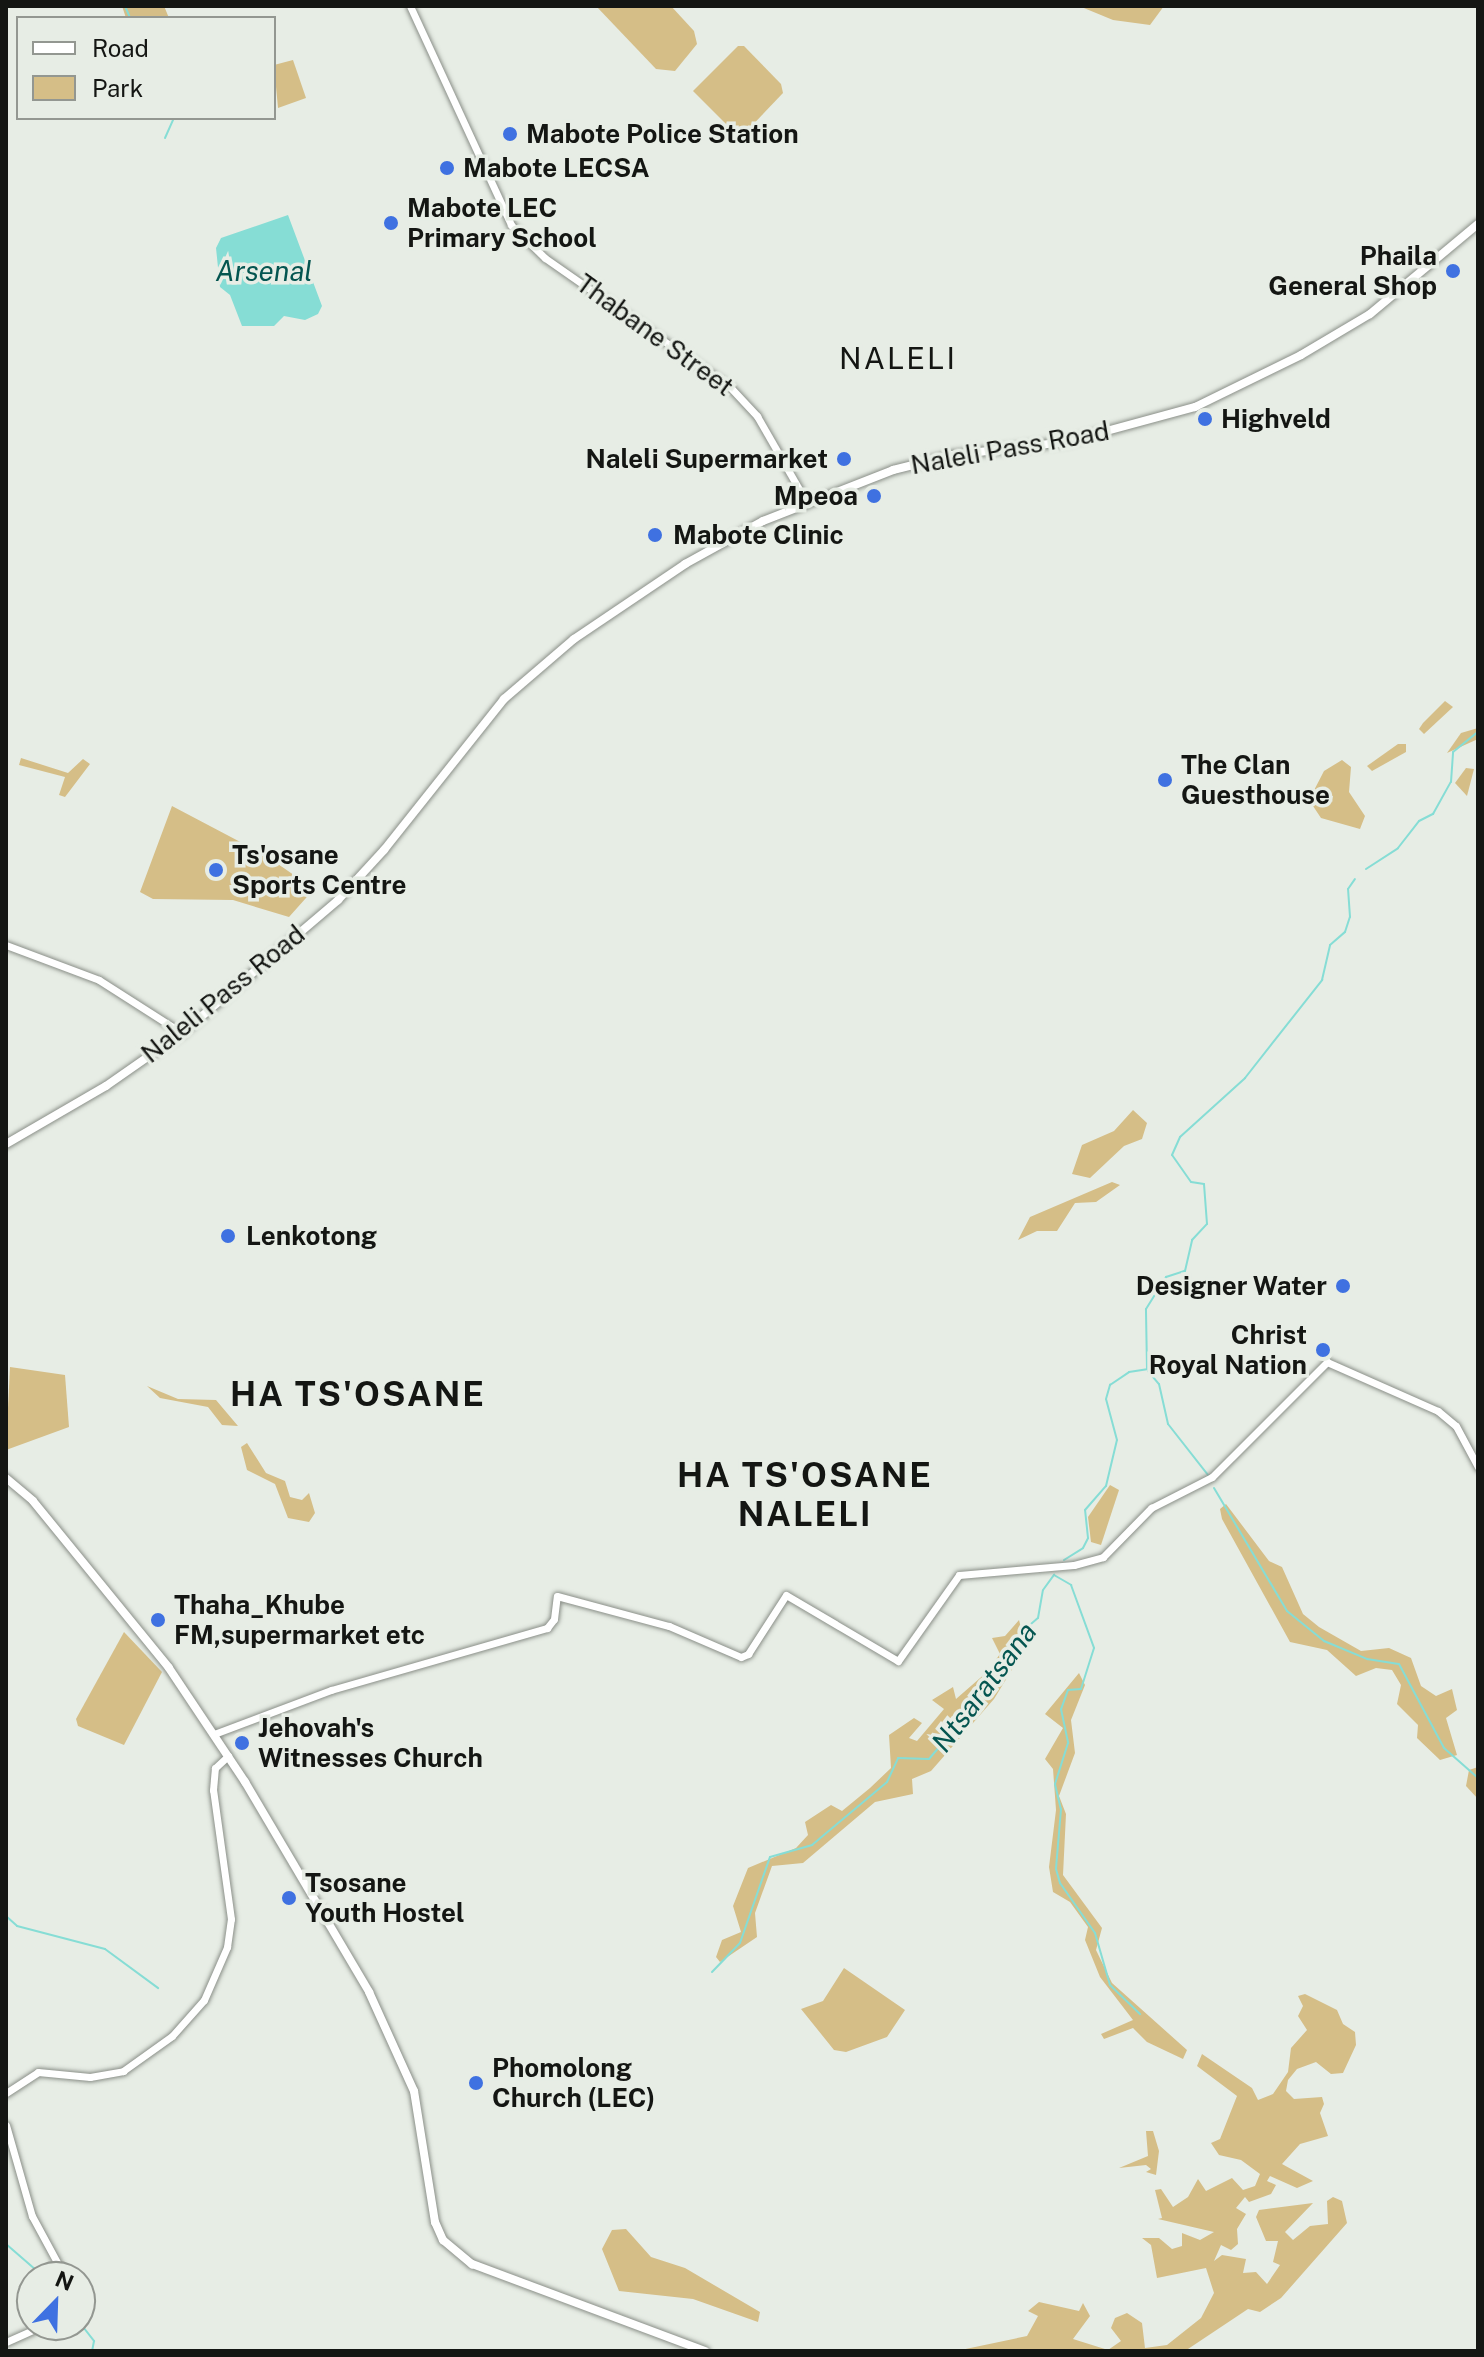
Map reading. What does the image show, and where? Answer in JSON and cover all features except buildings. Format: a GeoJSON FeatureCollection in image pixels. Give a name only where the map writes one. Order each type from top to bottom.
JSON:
{"type":"FeatureCollection","features":[{"type":"Feature","properties":{"kind":"main road","name":"Naleli Pass Road"},"geometry":{"type":"LineString","coordinates":[[6,1144],[106,1086],[182,1033],[362,876],[504,699],[546,661],[685,564],[807,503],[932,460],[1066,442],[1195,407],[1301,355],[1370,314],[1478,224]]}},
{"type":"Feature","properties":{"kind":"main road"},"geometry":{"type":"LineString","coordinates":[[6,1478],[33,1501],[148,1642],[214,1734],[390,2030],[414,2091],[435,2222],[443,2240],[472,2264],[705,2351]]}},
{"type":"Feature","properties":{"kind":"street","name":"Thabane Street"},"geometry":{"type":"LineString","coordinates":[[410,6],[511,225],[545,258],[730,387],[757,416],[807,503]]}},
{"type":"Feature","properties":{"kind":"street"},"geometry":{"type":"LineString","coordinates":[[6,945],[99,980],[182,1033]]}},
{"type":"Feature","properties":{"kind":"street"},"geometry":{"type":"LineString","coordinates":[[214,1734],[331,1690],[547,1628],[554,1619],[557,1596],[669,1626],[741,1657],[748,1654],[786,1595],[898,1661],[959,1575],[1074,1565],[1103,1557],[1151,1508],[1212,1477],[1327,1362],[1438,1411],[1456,1426],[1478,1467]]}},
{"type":"Feature","properties":{"kind":"street"},"geometry":{"type":"LineString","coordinates":[[6,2093],[38,2072],[90,2077],[123,2071],[172,2036],[204,2000],[227,1947],[231,1919],[213,1790],[215,1768],[228,1756]]}},
{"type":"Feature","properties":{"kind":"street"},"geometry":{"type":"LineString","coordinates":[[6,2125],[32,2216],[56,2261]]}},
{"type":"Feature","properties":{"kind":"green space"},"geometry":{"type":"Polygon","coordinates":[[[122,6],[164,6],[168,16],[125,16],[122,6]]]}},
{"type":"Feature","properties":{"kind":"green space"},"geometry":{"type":"Polygon","coordinates":[[[596,6],[671,6],[694,31],[697,44],[675,71],[656,69],[596,6]]]}},
{"type":"Feature","properties":{"kind":"green space"},"geometry":{"type":"Polygon","coordinates":[[[1079,6],[1164,6],[1150,25],[1113,20],[1079,6]]]}},
{"type":"Feature","properties":{"kind":"green space"},"geometry":{"type":"Polygon","coordinates":[[[738,46],[744,46],[781,84],[783,93],[744,134],[735,133],[693,91],[738,46]]]}},
{"type":"Feature","properties":{"kind":"green space"},"geometry":{"type":"Polygon","coordinates":[[[293,60],[306,98],[278,108],[276,64],[293,60]]]}},
{"type":"Feature","properties":{"kind":"green space"},"geometry":{"type":"Polygon","coordinates":[[[1445,701],[1453,707],[1424,734],[1419,729],[1445,701]]]}},
{"type":"Feature","properties":{"kind":"green space"},"geometry":{"type":"Polygon","coordinates":[[[1478,728],[1478,739],[1447,753],[1461,733],[1478,728]]]}},
{"type":"Feature","properties":{"kind":"green space"},"geometry":{"type":"Polygon","coordinates":[[[1398,744],[1406,744],[1406,752],[1372,771],[1367,766],[1398,744]]]}},
{"type":"Feature","properties":{"kind":"green space"},"geometry":{"type":"Polygon","coordinates":[[[21,758],[68,773],[83,759],[90,764],[65,797],[59,795],[65,777],[19,765],[21,758]]]}},
{"type":"Feature","properties":{"kind":"green space"},"geometry":{"type":"Polygon","coordinates":[[[1342,760],[1351,767],[1349,792],[1365,816],[1360,829],[1321,818],[1309,800],[1324,771],[1342,760]]]}},
{"type":"Feature","properties":{"kind":"green space"},"geometry":{"type":"Polygon","coordinates":[[[1466,768],[1474,769],[1467,796],[1455,783],[1466,768]]]}},
{"type":"Feature","properties":{"kind":"green space","name":"Ts'osane Sports Centre"},"geometry":{"type":"Polygon","coordinates":[[[172,806],[265,855],[314,889],[289,917],[233,900],[153,899],[140,892],[172,806]]]}},
{"type":"Feature","properties":{"kind":"green space"},"geometry":{"type":"Polygon","coordinates":[[[1133,1110],[1147,1123],[1142,1139],[1124,1146],[1090,1178],[1072,1174],[1082,1145],[1114,1131],[1133,1110]]]}},
{"type":"Feature","properties":{"kind":"green space"},"geometry":{"type":"Polygon","coordinates":[[[1112,1182],[1120,1185],[1096,1202],[1075,1203],[1057,1231],[1037,1231],[1018,1240],[1030,1217],[1112,1182]]]}},
{"type":"Feature","properties":{"kind":"green space"},"geometry":{"type":"Polygon","coordinates":[[[10,1367],[65,1375],[69,1427],[6,1450],[10,1367]]]}},
{"type":"Feature","properties":{"kind":"green space"},"geometry":{"type":"Polygon","coordinates":[[[147,1386],[178,1399],[216,1400],[238,1426],[222,1425],[208,1407],[160,1398],[147,1386]]]}},
{"type":"Feature","properties":{"kind":"green space"},"geometry":{"type":"Polygon","coordinates":[[[247,1443],[266,1473],[285,1481],[290,1497],[302,1500],[309,1493],[315,1513],[309,1522],[288,1518],[275,1484],[247,1470],[241,1447],[247,1443]]]}},
{"type":"Feature","properties":{"kind":"green space"},"geometry":{"type":"Polygon","coordinates":[[[1110,1485],[1119,1490],[1101,1545],[1091,1542],[1088,1517],[1110,1485]]]}},
{"type":"Feature","properties":{"kind":"green space"},"geometry":{"type":"Polygon","coordinates":[[[1226,1504],[1269,1561],[1282,1567],[1303,1614],[1361,1651],[1389,1648],[1411,1658],[1421,1686],[1436,1696],[1452,1689],[1457,1710],[1446,1718],[1457,1755],[1440,1760],[1417,1738],[1418,1725],[1397,1704],[1401,1685],[1392,1670],[1376,1668],[1356,1676],[1327,1650],[1290,1642],[1222,1519],[1220,1509],[1226,1504]]]}},
{"type":"Feature","properties":{"kind":"green space"},"geometry":{"type":"Polygon","coordinates":[[[1019,1620],[1025,1644],[1016,1663],[994,1699],[931,1771],[912,1779],[913,1794],[875,1802],[803,1863],[772,1866],[755,1913],[757,1937],[720,1962],[716,1957],[722,1940],[741,1932],[733,1906],[748,1868],[796,1848],[808,1835],[805,1822],[831,1805],[842,1811],[870,1788],[891,1768],[889,1735],[914,1718],[922,1723],[909,1738],[917,1741],[944,1709],[932,1700],[953,1687],[956,1699],[987,1672],[1000,1654],[992,1638],[1005,1636],[1019,1620]]]}},
{"type":"Feature","properties":{"kind":"green space"},"geometry":{"type":"Polygon","coordinates":[[[124,1632],[162,1672],[124,1745],[78,1726],[76,1719],[124,1632]]]}},
{"type":"Feature","properties":{"kind":"green space"},"geometry":{"type":"Polygon","coordinates":[[[1079,1673],[1085,1685],[1071,1720],[1075,1753],[1059,1796],[1066,1814],[1063,1875],[1102,1928],[1096,1950],[1112,1983],[1187,2050],[1183,2059],[1147,2042],[1133,2028],[1104,2039],[1101,2034],[1133,2020],[1100,1977],[1085,1940],[1088,1927],[1070,1902],[1053,1892],[1049,1867],[1056,1810],[1053,1769],[1045,1759],[1063,1728],[1045,1714],[1079,1673]]]}},
{"type":"Feature","properties":{"kind":"green space"},"geometry":{"type":"Polygon","coordinates":[[[1478,1767],[1478,1799],[1466,1786],[1469,1770],[1478,1767]]]}},
{"type":"Feature","properties":{"kind":"green space"},"geometry":{"type":"Polygon","coordinates":[[[844,1968],[905,2010],[887,2037],[846,2052],[834,2050],[801,2009],[823,2001],[844,1968]]]}},
{"type":"Feature","properties":{"kind":"green space"},"geometry":{"type":"Polygon","coordinates":[[[1305,1994],[1337,2010],[1343,2024],[1355,2032],[1356,2045],[1343,2073],[1331,2074],[1316,2062],[1297,2069],[1288,2080],[1286,2091],[1294,2099],[1322,2097],[1324,2104],[1320,2113],[1328,2136],[1300,2144],[1282,2164],[1313,2181],[1297,2188],[1270,2176],[1267,2181],[1276,2185],[1271,2194],[1249,2202],[1245,2197],[1236,2208],[1246,2214],[1237,2229],[1238,2244],[1231,2250],[1221,2245],[1214,2261],[1222,2255],[1246,2259],[1243,2273],[1256,2272],[1267,2284],[1280,2265],[1273,2262],[1278,2241],[1266,2241],[1256,2217],[1259,2210],[1313,2203],[1285,2232],[1293,2240],[1310,2226],[1328,2224],[1327,2201],[1333,2197],[1342,2201],[1347,2223],[1281,2298],[1260,2312],[1248,2309],[1185,2351],[956,2351],[1027,2336],[1038,2316],[1028,2311],[1039,2302],[1079,2311],[1083,2303],[1090,2316],[1073,2339],[1108,2350],[1121,2341],[1111,2328],[1115,2318],[1127,2313],[1142,2323],[1145,2348],[1167,2345],[1201,2318],[1214,2293],[1206,2268],[1157,2278],[1151,2245],[1142,2238],[1159,2238],[1172,2249],[1182,2246],[1182,2233],[1200,2240],[1214,2232],[1158,2219],[1162,2218],[1155,2190],[1161,2189],[1173,2207],[1188,2197],[1198,2179],[1206,2191],[1232,2178],[1243,2190],[1255,2186],[1260,2174],[1241,2160],[1219,2155],[1211,2143],[1220,2139],[1237,2096],[1197,2066],[1202,2054],[1252,2088],[1258,2100],[1273,2094],[1288,2072],[1291,2048],[1307,2030],[1298,2016],[1303,2006],[1298,1996],[1305,1994]]]}},
{"type":"Feature","properties":{"kind":"green space"},"geometry":{"type":"Polygon","coordinates":[[[1146,2131],[1153,2131],[1159,2151],[1156,2175],[1146,2172],[1151,2169],[1146,2165],[1119,2168],[1148,2156],[1146,2131]]]}},
{"type":"Feature","properties":{"kind":"green space"},"geometry":{"type":"Polygon","coordinates":[[[626,2229],[651,2257],[685,2268],[760,2312],[758,2322],[693,2299],[619,2291],[602,2249],[612,2230],[626,2229]]]}},
{"type":"Feature","properties":{"kind":"water","name":"Arsenal"},"geometry":{"type":"Polygon","coordinates":[[[288,215],[322,306],[318,314],[305,320],[284,316],[274,326],[242,326],[230,295],[220,287],[216,248],[221,238],[288,215]]]}},
{"type":"Feature","properties":{"kind":"waterway"},"geometry":{"type":"LineString","coordinates":[[125,6],[129,16]]}},
{"type":"Feature","properties":{"kind":"waterway"},"geometry":{"type":"LineString","coordinates":[[165,138],[173,120]]}},
{"type":"Feature","properties":{"kind":"waterway","name":"Ntsaratsana"},"geometry":{"type":"LineString","coordinates":[[1366,869],[1398,848],[1419,821],[1433,814],[1451,782],[1453,752],[1478,732]]}},
{"type":"Feature","properties":{"kind":"waterway","name":"Ntsaratsana"},"geometry":{"type":"LineString","coordinates":[[1064,1560],[1083,1548],[1088,1538],[1085,1510],[1106,1486],[1117,1440],[1106,1399],[1110,1385],[1129,1372],[1147,1369],[1146,1309],[1166,1277],[1185,1271],[1192,1240],[1207,1224],[1204,1184],[1191,1182],[1172,1155],[1180,1137],[1245,1078],[1322,980],[1330,945],[1345,932],[1350,917],[1348,889],[1355,879]]}},
{"type":"Feature","properties":{"kind":"waterway"},"geometry":{"type":"LineString","coordinates":[[1148,1371],[1159,1384],[1168,1424],[1208,1475]]}},
{"type":"Feature","properties":{"kind":"waterway"},"geometry":{"type":"LineString","coordinates":[[1214,1488],[1287,1611],[1324,1641],[1367,1659],[1399,1664],[1444,1748],[1478,1778]]}},
{"type":"Feature","properties":{"kind":"waterway","name":"Ntsaratsana"},"geometry":{"type":"LineString","coordinates":[[712,1972],[740,1943],[770,1857],[812,1845],[887,1782],[898,1758],[929,1759],[986,1692],[1024,1630],[1038,1618],[1043,1590],[1054,1575],[1071,1585],[1094,1648],[1081,1689],[1068,1690],[1061,1709],[1068,1743],[1055,1784],[1061,1809],[1056,1869],[1060,1883],[1095,1933],[1110,1985],[1140,2014]]}},
{"type":"Feature","properties":{"kind":"waterway"},"geometry":{"type":"LineString","coordinates":[[6,1916],[17,1926],[105,1949],[158,1988]]}},
{"type":"Feature","properties":{"kind":"waterway"},"geometry":{"type":"LineString","coordinates":[[6,2244],[26,2261]]}},
{"type":"Feature","properties":{"kind":"waterway"},"geometry":{"type":"LineString","coordinates":[[92,2351],[94,2341]]}},
{"type":"Feature","properties":{"kind":"place","name":"Mabote Police Station"},"geometry":{"type":"Point","coordinates":[510,134]}},
{"type":"Feature","properties":{"kind":"place","name":"Mabote LECSA"},"geometry":{"type":"Point","coordinates":[447,168]}},
{"type":"Feature","properties":{"kind":"place","name":"Mabote LEC Primary School"},"geometry":{"type":"Point","coordinates":[391,223]}},
{"type":"Feature","properties":{"kind":"place","name":"Phaila General Shop"},"geometry":{"type":"Point","coordinates":[1453,271]}},
{"type":"Feature","properties":{"kind":"place","name":"Highveld"},"geometry":{"type":"Point","coordinates":[1205,419]}},
{"type":"Feature","properties":{"kind":"place","name":"Naleli Supermarket"},"geometry":{"type":"Point","coordinates":[844,459]}},
{"type":"Feature","properties":{"kind":"place","name":"Mpeoa"},"geometry":{"type":"Point","coordinates":[874,496]}},
{"type":"Feature","properties":{"kind":"place","name":"Mabote Clinic"},"geometry":{"type":"Point","coordinates":[655,535]}},
{"type":"Feature","properties":{"kind":"place","name":"The Clan Guesthouse"},"geometry":{"type":"Point","coordinates":[1165,780]}},
{"type":"Feature","properties":{"kind":"place","name":"Ts'osane Sports Centre"},"geometry":{"type":"Point","coordinates":[216,870]}},
{"type":"Feature","properties":{"kind":"place","name":"Lenkotong"},"geometry":{"type":"Point","coordinates":[228,1236]}},
{"type":"Feature","properties":{"kind":"place","name":"Designer Water"},"geometry":{"type":"Point","coordinates":[1343,1286]}},
{"type":"Feature","properties":{"kind":"place","name":"Christ Royal Nation"},"geometry":{"type":"Point","coordinates":[1323,1350]}},
{"type":"Feature","properties":{"kind":"place","name":"Thaha_Khube FM,supermarket etc"},"geometry":{"type":"Point","coordinates":[158,1620]}},
{"type":"Feature","properties":{"kind":"place","name":"Jehovah's Witnesses Church"},"geometry":{"type":"Point","coordinates":[242,1743]}},
{"type":"Feature","properties":{"kind":"place","name":"Tsosane Youth Hostel"},"geometry":{"type":"Point","coordinates":[289,1898]}},
{"type":"Feature","properties":{"kind":"place","name":"Phomolong Church (LEC)"},"geometry":{"type":"Point","coordinates":[476,2083]}},
{"type":"Feature","properties":{"kind":"district","name":"NALELI"},"geometry":{"type":"Point","coordinates":[898,358]}},
{"type":"Feature","properties":{"kind":"district","name":"HA TS'OSANE"},"geometry":{"type":"Point","coordinates":[358,1395]}},
{"type":"Feature","properties":{"kind":"district","name":"HA TS'OSANE NALELI"},"geometry":{"type":"Point","coordinates":[805,1494]}}]}
